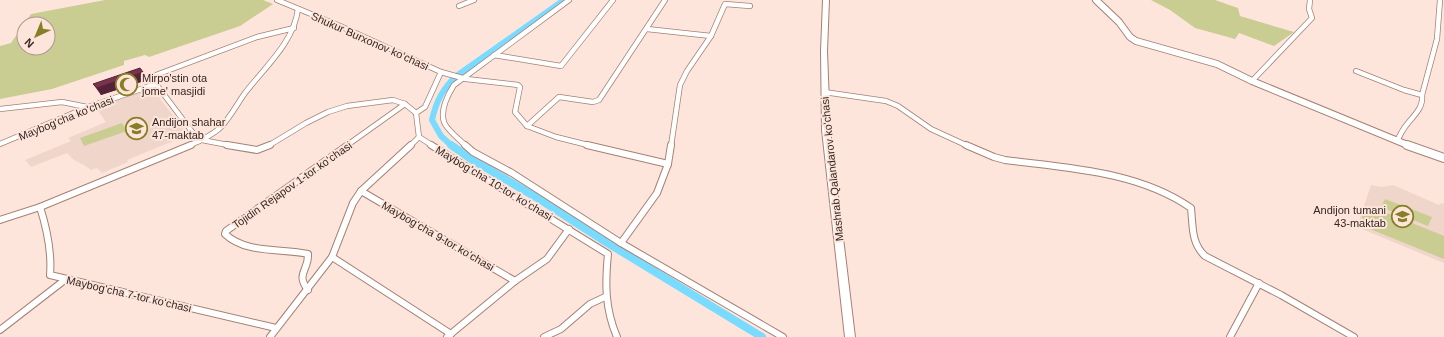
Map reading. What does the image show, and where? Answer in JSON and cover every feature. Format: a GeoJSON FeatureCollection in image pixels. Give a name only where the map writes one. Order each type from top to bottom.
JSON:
{"type":"FeatureCollection","features":[{"type":"Feature","properties":{"kind":"main road","name":"Mashrab Qalandarov ko'chasi"},"geometry":{"type":"LineString","coordinates":[[826,0],[824,47],[826,130],[850,337]]}},
{"type":"Feature","properties":{"kind":"street","name":"Shukur Burxonov koʻchasi"},"geometry":{"type":"LineString","coordinates":[[277,0],[442,72],[425,107],[416,113]]}},
{"type":"Feature","properties":{"kind":"street"},"geometry":{"type":"LineString","coordinates":[[459,6],[474,0]]}},
{"type":"Feature","properties":{"kind":"street"},"geometry":{"type":"LineString","coordinates":[[569,0],[461,78],[450,92],[443,116],[444,122],[456,137],[473,152],[512,173],[621,243],[783,337]]}},
{"type":"Feature","properties":{"kind":"street"},"geometry":{"type":"LineString","coordinates":[[494,55],[561,66],[613,0]]}},
{"type":"Feature","properties":{"kind":"street"},"geometry":{"type":"LineString","coordinates":[[527,126],[559,97],[593,102],[599,100],[665,0]]}},
{"type":"Feature","properties":{"kind":"street"},"geometry":{"type":"LineString","coordinates":[[1096,0],[1119,22],[1130,37],[1136,41],[1217,64],[1252,81],[1397,141],[1444,158]]}},
{"type":"Feature","properties":{"kind":"street"},"geometry":{"type":"LineString","coordinates":[[1252,81],[1312,18],[1309,9],[1310,0]]}},
{"type":"Feature","properties":{"kind":"street"},"geometry":{"type":"LineString","coordinates":[[1397,141],[1403,129],[1424,101],[1422,95],[1437,39],[1440,0]]}},
{"type":"Feature","properties":{"kind":"street"},"geometry":{"type":"LineString","coordinates":[[621,243],[656,193],[668,164],[680,85],[687,71],[711,36],[725,4],[750,6]]}},
{"type":"Feature","properties":{"kind":"street"},"geometry":{"type":"LineString","coordinates":[[0,220],[40,207],[200,140],[224,124],[294,28],[298,15],[298,9]]}},
{"type":"Feature","properties":{"kind":"street"},"geometry":{"type":"LineString","coordinates":[[270,337],[308,290],[332,257],[353,203],[360,191],[419,137],[416,113],[405,104],[389,100],[347,106],[306,123],[272,144],[257,150],[200,140],[156,84],[156,75],[257,36],[294,28]]}},
{"type":"Feature","properties":{"kind":"street"},"geometry":{"type":"LineString","coordinates":[[647,28],[711,36]]}},
{"type":"Feature","properties":{"kind":"street"},"geometry":{"type":"LineString","coordinates":[[1356,71],[1404,90],[1422,95]]}},
{"type":"Feature","properties":{"kind":"street"},"geometry":{"type":"LineString","coordinates":[[442,72],[461,78],[518,85],[520,87],[519,95],[514,105],[515,115],[527,126],[548,135],[668,164]]}},
{"type":"Feature","properties":{"kind":"street","name":"Maybog'cha ko'chasi"},"geometry":{"type":"LineString","coordinates":[[0,144],[88,107],[156,84]]}},
{"type":"Feature","properties":{"kind":"street"},"geometry":{"type":"LineString","coordinates":[[824,92],[886,101],[898,106],[937,132],[1005,160],[1094,172],[1127,180],[1162,192],[1181,201],[1191,208],[1194,239],[1198,251],[1311,310],[1354,337]]}},
{"type":"Feature","properties":{"kind":"street"},"geometry":{"type":"LineString","coordinates":[[0,108],[62,102],[88,107]]}},
{"type":"Feature","properties":{"kind":"street","name":"Tojidin Rejapov 1-tor ko‘chasi"},"geometry":{"type":"LineString","coordinates":[[308,290],[301,281],[301,276],[308,260],[308,254],[246,245],[230,239],[225,234],[226,231],[405,104]]}},
{"type":"Feature","properties":{"kind":"street","name":"Maybogʻcha 10-tor koʻchasi"},"geometry":{"type":"LineString","coordinates":[[419,137],[608,254],[605,297]]}},
{"type":"Feature","properties":{"kind":"street","name":"Maybogʻcha 9-tor koʻchasi"},"geometry":{"type":"LineString","coordinates":[[360,191],[515,281]]}},
{"type":"Feature","properties":{"kind":"street","name":"Maybogʻcha 7-tor koʻchasi"},"geometry":{"type":"LineString","coordinates":[[40,207],[48,232],[51,267],[50,275],[276,328]]}},
{"type":"Feature","properties":{"kind":"street"},"geometry":{"type":"LineString","coordinates":[[332,257],[449,336],[515,281],[547,259],[569,229]]}},
{"type":"Feature","properties":{"kind":"street"},"geometry":{"type":"LineString","coordinates":[[0,330],[66,279]]}},
{"type":"Feature","properties":{"kind":"street"},"geometry":{"type":"LineString","coordinates":[[1230,337],[1259,282]]}},
{"type":"Feature","properties":{"kind":"street"},"geometry":{"type":"LineString","coordinates":[[544,337],[561,329],[590,304],[605,297],[611,324],[617,337]]}},
{"type":"Feature","properties":{"kind":"shaded area","name":"Andijon shahar 47-maktab"},"geometry":{"type":"Polygon","coordinates":[[[151,87],[188,135],[127,160],[128,162],[102,173],[97,168],[91,170],[74,160],[67,153],[31,167],[25,160],[71,141],[68,138],[106,122],[95,106],[151,87]]]}},
{"type":"Feature","properties":{"kind":"shaded area","name":"Andijon tumani 43-maktab"},"geometry":{"type":"Polygon","coordinates":[[[1371,185],[1381,187],[1393,185],[1439,205],[1441,203],[1444,204],[1444,263],[1357,227],[1371,185]]]}},
{"type":"Feature","properties":{"kind":"green space"},"geometry":{"type":"Polygon","coordinates":[[[105,0],[263,0],[273,4],[240,26],[149,57],[145,55],[124,61],[124,65],[52,89],[0,99],[0,46],[11,43],[16,36],[16,56],[56,56],[56,16],[30,16],[31,14],[105,0]]]}},
{"type":"Feature","properties":{"kind":"green space"},"geometry":{"type":"Polygon","coordinates":[[[1151,0],[1215,0],[1238,8],[1240,16],[1294,32],[1274,46],[1239,33],[1235,39],[1195,28],[1170,10],[1151,0]]]}},
{"type":"Feature","properties":{"kind":"green space"},"geometry":{"type":"Polygon","coordinates":[[[122,123],[127,131],[84,146],[80,138],[122,123]]]}},
{"type":"Feature","properties":{"kind":"green space"},"geometry":{"type":"Polygon","coordinates":[[[1385,199],[1432,217],[1428,226],[1381,207],[1385,199]]]}},
{"type":"Feature","properties":{"kind":"green space"},"geometry":{"type":"Polygon","coordinates":[[[1370,210],[1380,210],[1444,236],[1444,259],[1370,229],[1362,217],[1364,213],[1370,210]]]}},
{"type":"Feature","properties":{"kind":"building"},"geometry":{"type":"Polygon","coordinates":[[[140,68],[143,72],[97,88],[93,84],[140,68]]]}},
{"type":"Feature","properties":{"kind":"waterway"},"geometry":{"type":"LineString","coordinates":[[452,146],[441,136],[432,120],[435,108],[446,87],[455,77],[564,0]]}},
{"type":"Feature","properties":{"kind":"waterway"},"geometry":{"type":"LineString","coordinates":[[451,145],[471,159],[539,199],[601,239],[762,337]]}},
{"type":"Feature","properties":{"kind":"place","name":"Mirpo'stin ota jome' masjidi"},"geometry":{"type":"Point","coordinates":[126,84]}},
{"type":"Feature","properties":{"kind":"place","name":"Andijon shahar 47-maktab"},"geometry":{"type":"Point","coordinates":[137,128]}},
{"type":"Feature","properties":{"kind":"place","name":"Andijon tumani 43-maktab"},"geometry":{"type":"Point","coordinates":[1402,216]}}]}
